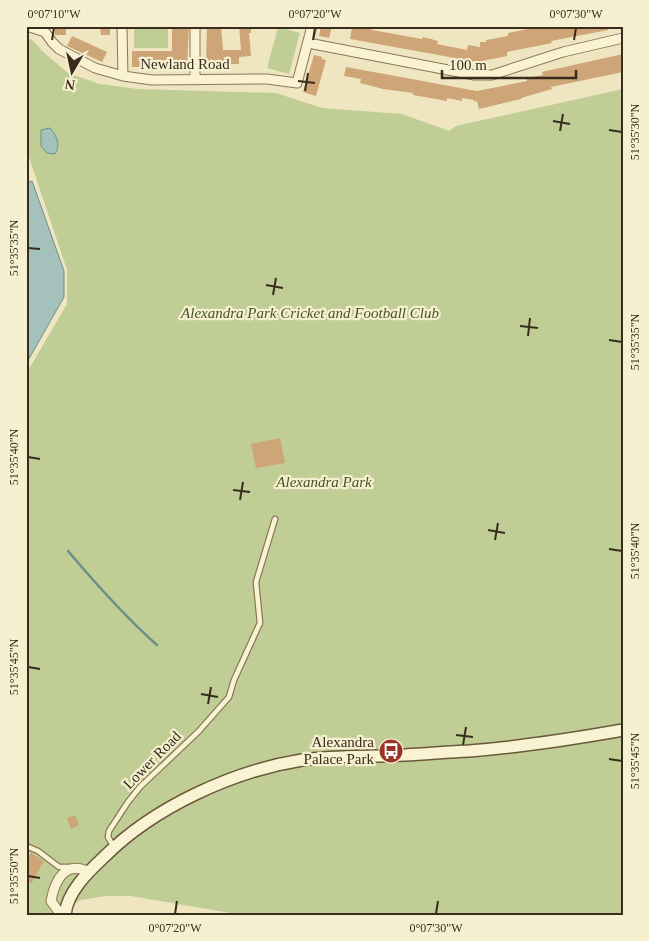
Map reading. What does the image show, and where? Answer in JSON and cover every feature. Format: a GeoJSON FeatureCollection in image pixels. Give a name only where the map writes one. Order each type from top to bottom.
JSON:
{"type":"FeatureCollection","features":[{"type":"Feature","properties":{"kind":"street","name":"Newland Road"},"geometry":{"type":"LineString","coordinates":[[27,26],[45,29],[52,42],[59,49],[95,68],[122,76],[152,80],[267,79],[297,83],[308,43]]}},
{"type":"Feature","properties":{"kind":"street"},"geometry":{"type":"LineString","coordinates":[[122,26],[122,76]]}},
{"type":"Feature","properties":{"kind":"street"},"geometry":{"type":"LineString","coordinates":[[195,26],[195,80]]}},
{"type":"Feature","properties":{"kind":"street"},"geometry":{"type":"LineString","coordinates":[[312,26],[308,43],[474,75],[492,75],[563,52],[623,38]]}},
{"type":"Feature","properties":{"kind":"street"},"geometry":{"type":"LineString","coordinates":[[89,872],[79,867],[73,867],[60,876],[54,886],[51,901],[59,912],[64,915],[69,898],[89,872],[114,847],[157,815],[194,794],[253,772],[302,760],[472,751],[566,740],[623,730]]}},
{"type":"Feature","properties":{"kind":"lane","name":"Lower Road"},"geometry":{"type":"LineString","coordinates":[[114,847],[108,837],[109,831],[128,802],[140,787],[196,733],[229,697],[234,680],[260,623],[256,582],[275,519]]}},
{"type":"Feature","properties":{"kind":"lane"},"geometry":{"type":"LineString","coordinates":[[26,846],[38,851],[59,867],[73,867]]}},
{"type":"Feature","properties":{"kind":"green space"},"geometry":{"type":"Polygon","coordinates":[[[168,26],[168,48],[134,48],[134,28],[168,26]]]}},
{"type":"Feature","properties":{"kind":"green space"},"geometry":{"type":"Polygon","coordinates":[[[278,27],[300,33],[289,74],[267,68],[278,27]]]}},
{"type":"Feature","properties":{"kind":"green space","name":"Alexandra Park"},"geometry":{"type":"Polygon","coordinates":[[[31,39],[41,49],[37,52],[41,50],[68,73],[100,84],[138,89],[276,93],[322,108],[402,114],[449,131],[456,126],[623,89],[623,915],[242,915],[131,896],[106,896],[81,900],[55,915],[26,915],[26,374],[67,304],[67,270],[26,148],[26,40],[31,39]]]}},
{"type":"Feature","properties":{"kind":"water"},"geometry":{"type":"Polygon","coordinates":[[[50,128],[57,140],[58,147],[55,154],[47,153],[41,146],[41,130],[50,128]]]}},
{"type":"Feature","properties":{"kind":"water"},"geometry":{"type":"Polygon","coordinates":[[[32,181],[64,271],[64,297],[26,364],[26,183],[32,181]]]}},
{"type":"Feature","properties":{"kind":"building"},"geometry":{"type":"Polygon","coordinates":[[[55,26],[66,26],[66,35],[55,35],[55,26]]]}},
{"type":"Feature","properties":{"kind":"building"},"geometry":{"type":"Polygon","coordinates":[[[100,26],[110,26],[110,35],[101,35],[100,26]]]}},
{"type":"Feature","properties":{"kind":"building"},"geometry":{"type":"Polygon","coordinates":[[[172,26],[189,26],[187,67],[132,67],[132,51],[172,51],[172,26]]]}},
{"type":"Feature","properties":{"kind":"building"},"geometry":{"type":"Polygon","coordinates":[[[207,26],[221,26],[223,50],[241,50],[239,26],[251,26],[251,33],[249,33],[251,56],[239,57],[239,64],[206,65],[207,26]]]}},
{"type":"Feature","properties":{"kind":"building"},"geometry":{"type":"Polygon","coordinates":[[[321,26],[332,26],[329,38],[319,36],[321,26]]]}},
{"type":"Feature","properties":{"kind":"building"},"geometry":{"type":"Polygon","coordinates":[[[358,26],[372,26],[372,30],[422,39],[423,37],[438,41],[437,44],[467,50],[468,45],[480,47],[480,42],[486,42],[486,40],[508,36],[508,33],[543,26],[608,26],[608,30],[551,41],[552,43],[507,52],[507,56],[477,62],[350,39],[352,27],[358,28],[358,26]]]}},
{"type":"Feature","properties":{"kind":"building"},"geometry":{"type":"Polygon","coordinates":[[[72,36],[107,52],[102,62],[67,46],[72,36]]]}},
{"type":"Feature","properties":{"kind":"building"},"geometry":{"type":"Polygon","coordinates":[[[623,54],[623,72],[551,87],[552,89],[521,99],[479,109],[477,101],[474,102],[474,100],[462,98],[462,101],[447,98],[447,101],[413,95],[413,93],[383,89],[360,83],[361,79],[344,76],[346,67],[477,91],[527,81],[527,78],[543,75],[542,72],[623,54]]]}},
{"type":"Feature","properties":{"kind":"building"},"geometry":{"type":"Polygon","coordinates":[[[314,55],[326,60],[316,96],[303,92],[314,55]]]}},
{"type":"Feature","properties":{"kind":"building"},"geometry":{"type":"Polygon","coordinates":[[[280,438],[285,463],[256,468],[251,444],[280,438]]]}},
{"type":"Feature","properties":{"kind":"building"},"geometry":{"type":"Polygon","coordinates":[[[75,815],[79,825],[71,829],[67,818],[75,815]]]}},
{"type":"Feature","properties":{"kind":"building"},"geometry":{"type":"Polygon","coordinates":[[[31,853],[44,861],[31,884],[26,876],[26,861],[31,853]]]}},
{"type":"Feature","properties":{"kind":"waterway"},"geometry":{"type":"LineString","coordinates":[[68,551],[111,600],[157,645]]}},
{"type":"Feature","properties":{"kind":"place","name":"Alexandra Palace Park"},"geometry":{"type":"Point","coordinates":[391,751]}},
{"type":"Feature","properties":{"kind":"park label","name":"Alexandra Park Cricket and Football Club"},"geometry":{"type":"Point","coordinates":[310,313]}}]}
